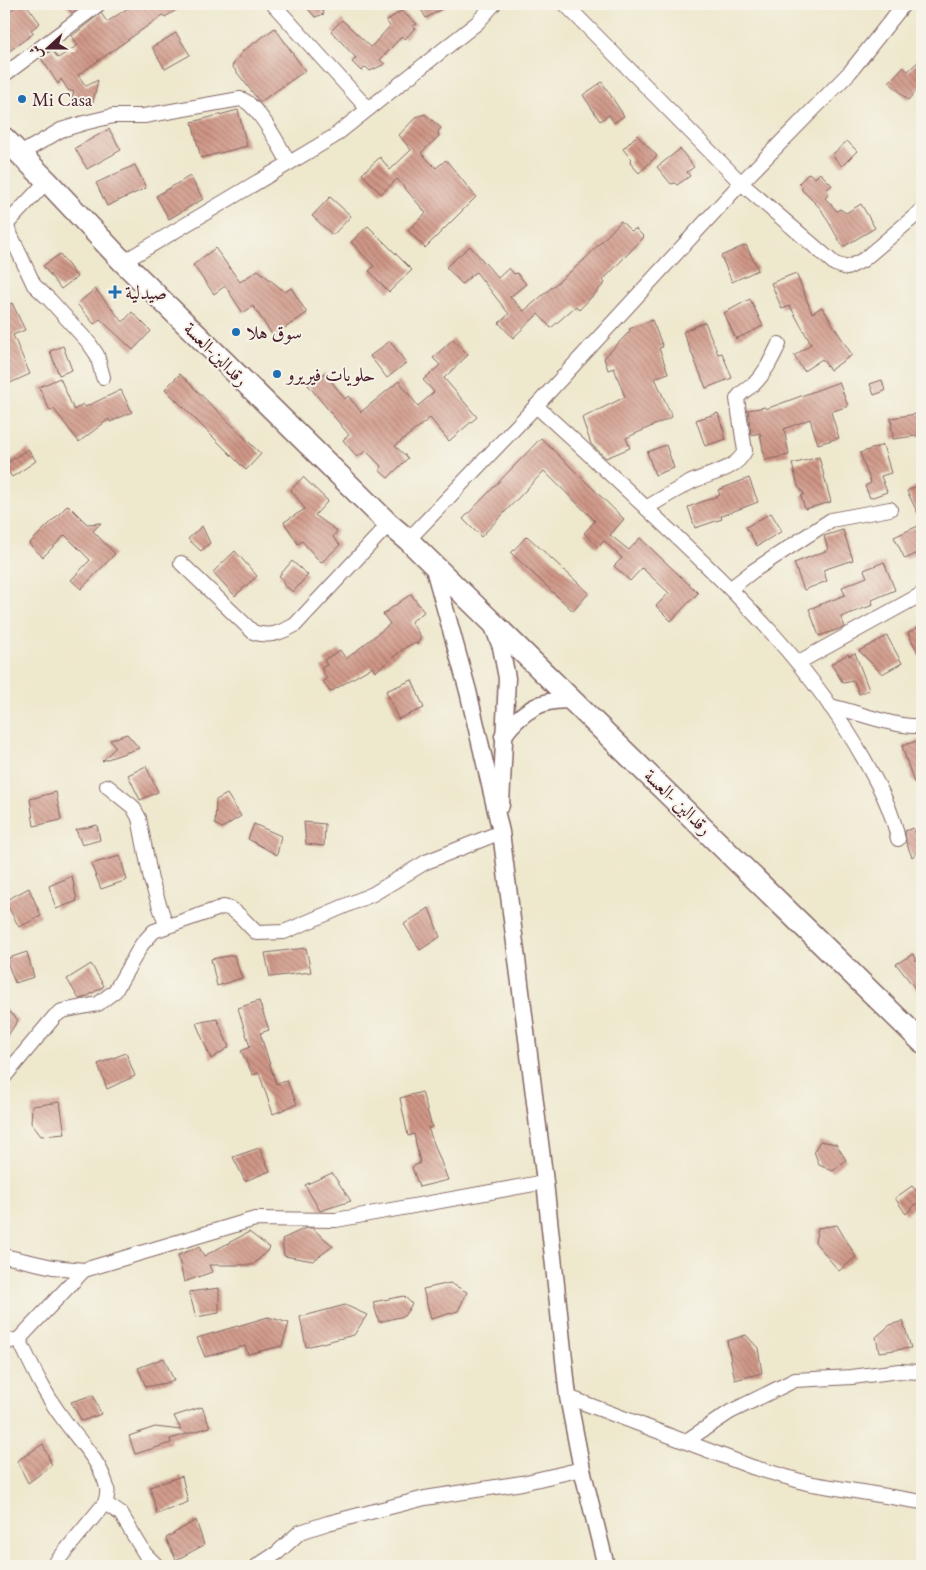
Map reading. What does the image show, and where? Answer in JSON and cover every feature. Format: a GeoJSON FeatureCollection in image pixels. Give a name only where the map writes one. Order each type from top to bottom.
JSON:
{"type":"FeatureCollection","features":[{"type":"Feature","properties":{"kind":"main road","name":"رقدالين-العسة"},"geometry":{"type":"LineString","coordinates":[[4,138],[123,262],[389,524],[433,564]]}},
{"type":"Feature","properties":{"kind":"main road","name":"رقدالين -العسة"},"geometry":{"type":"LineString","coordinates":[[433,564],[922,1042]]}},
{"type":"Feature","properties":{"kind":"street"},"geometry":{"type":"LineString","coordinates":[[4,75],[99,4]]}},
{"type":"Feature","properties":{"kind":"street"},"geometry":{"type":"LineString","coordinates":[[273,4],[368,109]]}},
{"type":"Feature","properties":{"kind":"street"},"geometry":{"type":"LineString","coordinates":[[123,262],[333,137],[477,23],[494,4]]}},
{"type":"Feature","properties":{"kind":"street"},"geometry":{"type":"LineString","coordinates":[[565,4],[741,183],[835,264],[847,268],[863,260],[922,210]]}},
{"type":"Feature","properties":{"kind":"street"},"geometry":{"type":"LineString","coordinates":[[408,540],[536,406],[741,183],[850,72],[904,4]]}},
{"type":"Feature","properties":{"kind":"street"},"geometry":{"type":"LineString","coordinates":[[20,154],[61,130],[84,123],[113,116],[144,116],[240,99],[250,102],[290,163]]}},
{"type":"Feature","properties":{"kind":"street"},"geometry":{"type":"LineString","coordinates":[[47,181],[5,226],[34,285],[88,343],[97,355],[103,377]]}},
{"type":"Feature","properties":{"kind":"street"},"geometry":{"type":"LineString","coordinates":[[646,508],[693,481],[733,465],[742,458],[745,451],[737,399],[740,393],[755,383],[764,373],[779,344]]}},
{"type":"Feature","properties":{"kind":"street"},"geometry":{"type":"LineString","coordinates":[[536,406],[598,461],[732,588],[799,662],[855,744],[887,801],[898,839]]}},
{"type":"Feature","properties":{"kind":"street"},"geometry":{"type":"LineString","coordinates":[[732,588],[759,566],[831,520],[890,509]]}},
{"type":"Feature","properties":{"kind":"street"},"geometry":{"type":"LineString","coordinates":[[181,563],[253,632],[264,636],[280,633],[295,625],[389,524]]}},
{"type":"Feature","properties":{"kind":"street"},"geometry":{"type":"LineString","coordinates":[[433,564],[468,691],[501,832],[545,1182],[568,1397],[582,1469],[606,1566]]}},
{"type":"Feature","properties":{"kind":"street"},"geometry":{"type":"LineString","coordinates":[[799,662],[922,594]]}},
{"type":"Feature","properties":{"kind":"street"},"geometry":{"type":"LineString","coordinates":[[490,620],[505,664],[506,678],[501,832]]}},
{"type":"Feature","properties":{"kind":"street"},"geometry":{"type":"LineString","coordinates":[[504,736],[514,721],[532,708],[560,699],[574,701]]}},
{"type":"Feature","properties":{"kind":"street"},"geometry":{"type":"LineString","coordinates":[[830,706],[861,713],[893,724],[910,727],[922,726]]}},
{"type":"Feature","properties":{"kind":"street"},"geometry":{"type":"LineString","coordinates":[[107,786],[133,807],[139,818],[151,880],[166,926]]}},
{"type":"Feature","properties":{"kind":"street"},"geometry":{"type":"LineString","coordinates":[[4,1077],[55,1016],[62,1011],[98,1004],[115,991],[142,944],[154,932],[166,926],[223,907],[230,908],[257,933],[284,932],[373,894],[426,862],[501,832]]}},
{"type":"Feature","properties":{"kind":"street"},"geometry":{"type":"LineString","coordinates":[[4,1256],[53,1267],[84,1270],[255,1219],[336,1220],[545,1182]]}},
{"type":"Feature","properties":{"kind":"street"},"geometry":{"type":"LineString","coordinates":[[4,1343],[19,1339],[84,1270]]}},
{"type":"Feature","properties":{"kind":"street"},"geometry":{"type":"LineString","coordinates":[[19,1339],[38,1380],[101,1473],[107,1485],[108,1496],[105,1503],[53,1566]]}},
{"type":"Feature","properties":{"kind":"street"},"geometry":{"type":"LineString","coordinates":[[686,1441],[730,1412],[795,1380],[852,1377],[899,1371],[922,1372]]}},
{"type":"Feature","properties":{"kind":"street"},"geometry":{"type":"LineString","coordinates":[[568,1397],[752,1467],[807,1483],[922,1502]]}},
{"type":"Feature","properties":{"kind":"street"},"geometry":{"type":"LineString","coordinates":[[257,1566],[277,1553],[300,1532],[328,1523],[425,1498],[522,1483],[582,1469]]}},
{"type":"Feature","properties":{"kind":"street"},"geometry":{"type":"LineString","coordinates":[[105,1503],[121,1514],[145,1554],[157,1566]]}},
{"type":"Feature","properties":{"kind":"building"},"geometry":{"type":"Polygon","coordinates":[[[19,4],[26,4],[40,23],[31,30],[34,33],[4,55],[4,15],[19,4]]]}},
{"type":"Feature","properties":{"kind":"building"},"geometry":{"type":"Polygon","coordinates":[[[65,4],[85,4],[72,13],[65,4]]]}},
{"type":"Feature","properties":{"kind":"building"},"geometry":{"type":"Polygon","coordinates":[[[134,4],[186,4],[165,17],[163,15],[78,75],[86,86],[98,80],[92,106],[71,101],[74,92],[68,90],[61,79],[58,84],[41,58],[52,50],[58,58],[78,45],[72,36],[101,13],[107,22],[134,4]]]}},
{"type":"Feature","properties":{"kind":"building"},"geometry":{"type":"Polygon","coordinates":[[[304,4],[320,4],[324,14],[315,17],[304,4]]]}},
{"type":"Feature","properties":{"kind":"building"},"geometry":{"type":"Polygon","coordinates":[[[418,4],[451,4],[426,18],[418,4]]]}},
{"type":"Feature","properties":{"kind":"building"},"geometry":{"type":"Polygon","coordinates":[[[401,11],[417,24],[413,26],[415,28],[405,39],[402,36],[380,60],[385,64],[370,71],[366,67],[361,71],[352,62],[356,58],[331,31],[342,20],[371,47],[390,26],[386,21],[401,11]]]}},
{"type":"Feature","properties":{"kind":"building"},"geometry":{"type":"Polygon","coordinates":[[[275,28],[305,71],[260,102],[232,66],[243,51],[275,28]]]}},
{"type":"Feature","properties":{"kind":"building"},"geometry":{"type":"Polygon","coordinates":[[[176,33],[190,55],[165,69],[152,47],[176,33]]]}},
{"type":"Feature","properties":{"kind":"building"},"geometry":{"type":"Polygon","coordinates":[[[922,58],[922,85],[908,100],[889,82],[903,67],[908,71],[922,58]]]}},
{"type":"Feature","properties":{"kind":"building"},"geometry":{"type":"Polygon","coordinates":[[[602,82],[624,116],[614,123],[609,115],[600,121],[583,95],[602,82]]]}},
{"type":"Feature","properties":{"kind":"building"},"geometry":{"type":"Polygon","coordinates":[[[238,110],[247,146],[201,158],[192,122],[238,110]]]}},
{"type":"Feature","properties":{"kind":"building"},"geometry":{"type":"Polygon","coordinates":[[[425,114],[441,128],[438,132],[439,136],[421,153],[436,168],[446,160],[476,197],[425,248],[408,230],[426,213],[397,179],[381,194],[362,174],[380,157],[390,170],[411,150],[399,135],[416,117],[425,114]]]}},
{"type":"Feature","properties":{"kind":"building"},"geometry":{"type":"Polygon","coordinates":[[[109,129],[121,150],[87,169],[75,148],[109,129]]]}},
{"type":"Feature","properties":{"kind":"building"},"geometry":{"type":"Polygon","coordinates":[[[637,135],[657,156],[639,173],[630,163],[631,159],[623,149],[637,135]]]}},
{"type":"Feature","properties":{"kind":"building"},"geometry":{"type":"Polygon","coordinates":[[[847,141],[857,151],[842,166],[832,155],[847,141]]]}},
{"type":"Feature","properties":{"kind":"building"},"geometry":{"type":"Polygon","coordinates":[[[680,149],[694,167],[687,172],[690,176],[677,185],[675,183],[671,184],[657,167],[680,149]]]}},
{"type":"Feature","properties":{"kind":"building"},"geometry":{"type":"Polygon","coordinates":[[[135,165],[146,188],[107,206],[96,183],[135,165]]]}},
{"type":"Feature","properties":{"kind":"building"},"geometry":{"type":"Polygon","coordinates":[[[809,173],[815,178],[820,173],[832,185],[826,190],[829,194],[825,198],[837,211],[840,209],[846,213],[861,204],[875,228],[843,247],[821,209],[801,189],[803,187],[799,183],[809,173]]]}},
{"type":"Feature","properties":{"kind":"building"},"geometry":{"type":"Polygon","coordinates":[[[190,176],[203,199],[169,219],[156,196],[190,176]]]}},
{"type":"Feature","properties":{"kind":"building"},"geometry":{"type":"Polygon","coordinates":[[[330,197],[351,216],[333,235],[312,216],[330,197]]]}},
{"type":"Feature","properties":{"kind":"building"},"geometry":{"type":"Polygon","coordinates":[[[621,221],[631,231],[636,229],[644,237],[603,280],[605,283],[579,310],[576,306],[551,328],[538,314],[513,338],[499,323],[509,314],[476,272],[462,284],[446,267],[470,246],[498,278],[509,268],[514,274],[517,273],[526,284],[510,297],[524,311],[584,260],[621,221]]]}},
{"type":"Feature","properties":{"kind":"building"},"geometry":{"type":"Polygon","coordinates":[[[368,226],[412,270],[389,292],[369,271],[374,266],[351,242],[368,226]]]}},
{"type":"Feature","properties":{"kind":"building"},"geometry":{"type":"Polygon","coordinates":[[[746,245],[758,270],[732,282],[721,256],[746,245]]]}},
{"type":"Feature","properties":{"kind":"building"},"geometry":{"type":"Polygon","coordinates":[[[215,248],[240,282],[258,270],[285,292],[291,288],[307,313],[273,336],[253,306],[243,313],[225,286],[214,294],[193,265],[215,248]]]}},
{"type":"Feature","properties":{"kind":"building"},"geometry":{"type":"Polygon","coordinates":[[[60,254],[77,277],[61,289],[43,266],[60,254]]]}},
{"type":"Feature","properties":{"kind":"building"},"geometry":{"type":"Polygon","coordinates":[[[796,273],[812,313],[822,307],[852,355],[830,370],[822,359],[804,371],[794,356],[811,344],[790,306],[782,309],[771,283],[796,273]]]}},
{"type":"Feature","properties":{"kind":"building"},"geometry":{"type":"Polygon","coordinates":[[[95,289],[123,322],[132,312],[151,331],[133,350],[100,319],[94,324],[77,304],[95,289]]]}},
{"type":"Feature","properties":{"kind":"building"},"geometry":{"type":"Polygon","coordinates":[[[750,299],[763,326],[736,339],[724,313],[750,299]]]}},
{"type":"Feature","properties":{"kind":"building"},"geometry":{"type":"Polygon","coordinates":[[[12,303],[25,330],[13,335],[30,374],[8,384],[4,374],[4,307],[12,303]]]}},
{"type":"Feature","properties":{"kind":"building"},"geometry":{"type":"Polygon","coordinates":[[[652,320],[663,347],[659,348],[668,373],[655,378],[672,417],[626,438],[630,448],[606,458],[591,444],[582,418],[625,397],[614,368],[608,370],[604,358],[630,331],[629,329],[652,320]]]}},
{"type":"Feature","properties":{"kind":"building"},"geometry":{"type":"Polygon","coordinates":[[[705,322],[718,354],[722,353],[732,378],[706,388],[683,332],[705,322]]]}},
{"type":"Feature","properties":{"kind":"building"},"geometry":{"type":"Polygon","coordinates":[[[453,339],[468,355],[444,378],[477,417],[449,441],[430,418],[395,446],[408,458],[388,478],[379,470],[382,467],[366,451],[357,457],[343,440],[349,435],[308,385],[325,373],[345,399],[348,396],[361,412],[399,381],[418,406],[434,392],[423,380],[440,365],[433,358],[453,339]]]}},
{"type":"Feature","properties":{"kind":"building"},"geometry":{"type":"Polygon","coordinates":[[[390,341],[406,363],[387,378],[370,356],[390,341]]]}},
{"type":"Feature","properties":{"kind":"building"},"geometry":{"type":"Polygon","coordinates":[[[63,346],[72,370],[59,375],[50,351],[63,346]]]}},
{"type":"Feature","properties":{"kind":"building"},"geometry":{"type":"Polygon","coordinates":[[[180,374],[261,454],[246,470],[165,389],[180,374]]]}},
{"type":"Feature","properties":{"kind":"building"},"geometry":{"type":"Polygon","coordinates":[[[60,378],[74,410],[83,404],[85,407],[121,390],[132,412],[110,422],[109,419],[79,442],[54,409],[50,411],[39,387],[60,378]]]}},
{"type":"Feature","properties":{"kind":"building"},"geometry":{"type":"Polygon","coordinates":[[[882,380],[885,391],[874,395],[870,384],[882,380]]]}},
{"type":"Feature","properties":{"kind":"building"},"geometry":{"type":"Polygon","coordinates":[[[839,382],[848,406],[831,412],[839,438],[818,444],[810,419],[784,429],[789,455],[765,460],[760,433],[751,435],[748,410],[765,407],[766,409],[839,382]]]}},
{"type":"Feature","properties":{"kind":"building"},"geometry":{"type":"Polygon","coordinates":[[[718,413],[726,439],[705,446],[696,420],[718,413]]]}},
{"type":"Feature","properties":{"kind":"building"},"geometry":{"type":"Polygon","coordinates":[[[922,413],[922,435],[893,439],[891,418],[922,413]]]}},
{"type":"Feature","properties":{"kind":"building"},"geometry":{"type":"Polygon","coordinates":[[[541,438],[624,519],[610,535],[629,550],[640,538],[698,593],[671,621],[656,606],[669,593],[642,568],[630,581],[614,566],[622,558],[604,541],[598,547],[584,533],[595,521],[544,471],[481,537],[463,519],[541,438]]]}},
{"type":"Feature","properties":{"kind":"building"},"geometry":{"type":"Polygon","coordinates":[[[666,445],[674,468],[655,475],[647,452],[666,445]]]}},
{"type":"Feature","properties":{"kind":"building"},"geometry":{"type":"Polygon","coordinates":[[[883,445],[891,473],[881,476],[887,492],[870,498],[865,486],[871,483],[860,453],[883,445]]]}},
{"type":"Feature","properties":{"kind":"building"},"geometry":{"type":"Polygon","coordinates":[[[28,449],[36,461],[12,477],[4,465],[28,449]]]}},
{"type":"Feature","properties":{"kind":"building"},"geometry":{"type":"Polygon","coordinates":[[[819,457],[831,502],[805,509],[801,496],[804,494],[798,486],[792,464],[819,457]]]}},
{"type":"Feature","properties":{"kind":"building"},"geometry":{"type":"Polygon","coordinates":[[[303,477],[328,501],[315,515],[337,531],[333,537],[340,545],[321,563],[302,541],[298,544],[284,522],[305,509],[291,490],[303,477]]]}},
{"type":"Feature","properties":{"kind":"building"},"geometry":{"type":"Polygon","coordinates":[[[749,478],[758,502],[721,516],[722,519],[695,528],[688,507],[720,495],[718,490],[749,478]]]}},
{"type":"Feature","properties":{"kind":"building"},"geometry":{"type":"Polygon","coordinates":[[[922,483],[922,522],[907,491],[922,483]]]}},
{"type":"Feature","properties":{"kind":"building"},"geometry":{"type":"Polygon","coordinates":[[[68,505],[87,524],[101,523],[93,531],[115,554],[81,589],[71,580],[90,560],[65,535],[43,557],[29,544],[68,505]]]}},
{"type":"Feature","properties":{"kind":"building"},"geometry":{"type":"Polygon","coordinates":[[[771,513],[782,531],[757,546],[746,527],[771,513]]]}},
{"type":"Feature","properties":{"kind":"building"},"geometry":{"type":"Polygon","coordinates":[[[202,526],[210,543],[201,551],[188,539],[202,526]]]}},
{"type":"Feature","properties":{"kind":"building"},"geometry":{"type":"Polygon","coordinates":[[[918,526],[922,535],[922,551],[905,559],[894,537],[918,526]]]}},
{"type":"Feature","properties":{"kind":"building"},"geometry":{"type":"Polygon","coordinates":[[[843,530],[853,560],[823,570],[827,581],[804,590],[794,563],[828,550],[824,536],[843,530]]]}},
{"type":"Feature","properties":{"kind":"building"},"geometry":{"type":"Polygon","coordinates":[[[527,536],[589,593],[573,611],[511,553],[527,536]]]}},
{"type":"Feature","properties":{"kind":"building"},"geometry":{"type":"Polygon","coordinates":[[[235,551],[257,576],[235,596],[213,572],[235,551]]]}},
{"type":"Feature","properties":{"kind":"building"},"geometry":{"type":"Polygon","coordinates":[[[292,561],[308,575],[293,592],[283,584],[283,579],[279,576],[292,561]]]}},
{"type":"Feature","properties":{"kind":"building"},"geometry":{"type":"Polygon","coordinates":[[[884,562],[895,590],[872,600],[873,605],[841,617],[845,627],[819,636],[809,609],[845,595],[842,587],[867,577],[864,570],[884,562]]]}},
{"type":"Feature","properties":{"kind":"building"},"geometry":{"type":"Polygon","coordinates":[[[411,594],[424,612],[411,622],[421,637],[417,644],[414,643],[406,647],[375,672],[372,667],[330,692],[323,681],[327,679],[321,668],[327,665],[324,660],[340,650],[346,659],[390,624],[383,614],[411,594]]]}},
{"type":"Feature","properties":{"kind":"building"},"geometry":{"type":"Polygon","coordinates":[[[922,625],[922,661],[908,633],[922,625]]]}},
{"type":"Feature","properties":{"kind":"building"},"geometry":{"type":"Polygon","coordinates":[[[887,636],[902,663],[882,674],[859,651],[887,636]]]}},
{"type":"Feature","properties":{"kind":"building"},"geometry":{"type":"Polygon","coordinates":[[[855,653],[869,690],[859,694],[854,681],[843,683],[831,664],[848,654],[849,656],[855,653]]]}},
{"type":"Feature","properties":{"kind":"building"},"geometry":{"type":"Polygon","coordinates":[[[412,680],[424,708],[398,719],[386,691],[412,680]]]}},
{"type":"Feature","properties":{"kind":"building"},"geometry":{"type":"Polygon","coordinates":[[[127,734],[139,748],[102,761],[116,747],[110,740],[127,734]]]}},
{"type":"Feature","properties":{"kind":"building"},"geometry":{"type":"Polygon","coordinates":[[[922,739],[922,780],[914,783],[902,746],[922,739]]]}},
{"type":"Feature","properties":{"kind":"building"},"geometry":{"type":"Polygon","coordinates":[[[146,766],[158,792],[140,800],[128,775],[146,766]]]}},
{"type":"Feature","properties":{"kind":"building"},"geometry":{"type":"Polygon","coordinates":[[[56,792],[61,820],[34,826],[30,799],[56,792]]]}},
{"type":"Feature","properties":{"kind":"building"},"geometry":{"type":"Polygon","coordinates":[[[227,794],[241,816],[222,828],[215,824],[216,800],[227,794]]]}},
{"type":"Feature","properties":{"kind":"building"},"geometry":{"type":"Polygon","coordinates":[[[304,822],[325,824],[324,846],[306,844],[304,822]]]}},
{"type":"Feature","properties":{"kind":"building"},"geometry":{"type":"Polygon","coordinates":[[[254,824],[281,836],[277,855],[248,839],[254,824]]]}},
{"type":"Feature","properties":{"kind":"building"},"geometry":{"type":"Polygon","coordinates":[[[97,825],[100,840],[82,845],[76,830],[97,825]]]}},
{"type":"Feature","properties":{"kind":"building"},"geometry":{"type":"Polygon","coordinates":[[[913,828],[917,836],[922,834],[922,849],[912,857],[906,842],[905,831],[913,828]]]}},
{"type":"Feature","properties":{"kind":"building"},"geometry":{"type":"Polygon","coordinates":[[[120,856],[127,880],[101,889],[91,864],[120,856]]]}},
{"type":"Feature","properties":{"kind":"building"},"geometry":{"type":"Polygon","coordinates":[[[72,876],[77,901],[56,909],[49,886],[72,876]]]}},
{"type":"Feature","properties":{"kind":"building"},"geometry":{"type":"Polygon","coordinates":[[[29,888],[41,916],[19,927],[5,901],[29,888]]]}},
{"type":"Feature","properties":{"kind":"building"},"geometry":{"type":"Polygon","coordinates":[[[429,908],[440,937],[420,950],[404,924],[429,908]]]}},
{"type":"Feature","properties":{"kind":"building"},"geometry":{"type":"Polygon","coordinates":[[[306,948],[311,972],[270,977],[265,953],[306,948]]]}},
{"type":"Feature","properties":{"kind":"building"},"geometry":{"type":"Polygon","coordinates":[[[27,952],[34,977],[15,983],[6,959],[27,952]]]}},
{"type":"Feature","properties":{"kind":"building"},"geometry":{"type":"Polygon","coordinates":[[[913,954],[916,961],[922,955],[922,997],[896,964],[913,954]]]}},
{"type":"Feature","properties":{"kind":"building"},"geometry":{"type":"Polygon","coordinates":[[[234,955],[242,978],[217,986],[211,959],[234,955]]]}},
{"type":"Feature","properties":{"kind":"building"},"geometry":{"type":"Polygon","coordinates":[[[91,964],[104,986],[79,999],[67,979],[91,964]]]}},
{"type":"Feature","properties":{"kind":"building"},"geometry":{"type":"Polygon","coordinates":[[[259,1001],[269,1030],[260,1033],[276,1084],[287,1081],[297,1104],[273,1114],[259,1073],[253,1075],[241,1051],[250,1047],[238,1008],[259,1001]]]}},
{"type":"Feature","properties":{"kind":"building"},"geometry":{"type":"Polygon","coordinates":[[[4,1007],[18,1020],[4,1042],[4,1007]]]}},
{"type":"Feature","properties":{"kind":"building"},"geometry":{"type":"Polygon","coordinates":[[[217,1019],[229,1047],[211,1059],[196,1023],[217,1019]]]}},
{"type":"Feature","properties":{"kind":"building"},"geometry":{"type":"Polygon","coordinates":[[[126,1053],[135,1076],[107,1089],[98,1064],[126,1053]]]}},
{"type":"Feature","properties":{"kind":"building"},"geometry":{"type":"Polygon","coordinates":[[[422,1092],[432,1127],[428,1128],[448,1180],[419,1187],[412,1167],[420,1163],[414,1134],[408,1136],[400,1098],[422,1092]]]}},
{"type":"Feature","properties":{"kind":"building"},"geometry":{"type":"Polygon","coordinates":[[[60,1102],[65,1134],[41,1136],[31,1123],[32,1106],[60,1102]]]}},
{"type":"Feature","properties":{"kind":"building"},"geometry":{"type":"Polygon","coordinates":[[[820,1141],[836,1144],[846,1160],[833,1171],[819,1165],[814,1151],[820,1141]]]}},
{"type":"Feature","properties":{"kind":"building"},"geometry":{"type":"Polygon","coordinates":[[[259,1148],[270,1171],[245,1181],[233,1157],[259,1148]]]}},
{"type":"Feature","properties":{"kind":"building"},"geometry":{"type":"Polygon","coordinates":[[[332,1173],[351,1201],[320,1211],[305,1185],[332,1173]]]}},
{"type":"Feature","properties":{"kind":"building"},"geometry":{"type":"Polygon","coordinates":[[[912,1186],[922,1198],[906,1214],[895,1198],[912,1186]]]}},
{"type":"Feature","properties":{"kind":"building"},"geometry":{"type":"Polygon","coordinates":[[[837,1225],[856,1257],[839,1271],[815,1242],[818,1228],[837,1225]]]}},
{"type":"Feature","properties":{"kind":"building"},"geometry":{"type":"Polygon","coordinates":[[[306,1228],[312,1228],[333,1246],[313,1261],[284,1256],[282,1239],[306,1228]]]}},
{"type":"Feature","properties":{"kind":"building"},"geometry":{"type":"Polygon","coordinates":[[[249,1232],[270,1248],[253,1265],[209,1265],[212,1272],[184,1282],[178,1255],[199,1247],[204,1256],[249,1232]]]}},
{"type":"Feature","properties":{"kind":"building"},"geometry":{"type":"Polygon","coordinates":[[[450,1283],[467,1292],[458,1311],[431,1319],[423,1289],[450,1283]]]}},
{"type":"Feature","properties":{"kind":"building"},"geometry":{"type":"Polygon","coordinates":[[[219,1288],[219,1313],[196,1317],[189,1292],[219,1288]]]}},
{"type":"Feature","properties":{"kind":"building"},"geometry":{"type":"Polygon","coordinates":[[[404,1296],[412,1304],[404,1316],[379,1322],[373,1302],[404,1296]]]}},
{"type":"Feature","properties":{"kind":"building"},"geometry":{"type":"Polygon","coordinates":[[[345,1305],[367,1315],[354,1335],[306,1347],[300,1317],[345,1305]]]}},
{"type":"Feature","properties":{"kind":"building"},"geometry":{"type":"Polygon","coordinates":[[[268,1317],[289,1323],[282,1346],[248,1354],[245,1346],[205,1357],[197,1338],[268,1317]]]}},
{"type":"Feature","properties":{"kind":"building"},"geometry":{"type":"Polygon","coordinates":[[[903,1321],[911,1348],[879,1352],[876,1337],[890,1325],[903,1321]]]}},
{"type":"Feature","properties":{"kind":"building"},"geometry":{"type":"Polygon","coordinates":[[[746,1335],[758,1348],[762,1373],[735,1380],[727,1341],[746,1335]]]}},
{"type":"Feature","properties":{"kind":"building"},"geometry":{"type":"Polygon","coordinates":[[[164,1358],[174,1381],[146,1387],[138,1368],[164,1358]]]}},
{"type":"Feature","properties":{"kind":"building"},"geometry":{"type":"Polygon","coordinates":[[[93,1395],[101,1414],[82,1421],[71,1402],[93,1395]]]}},
{"type":"Feature","properties":{"kind":"building"},"geometry":{"type":"Polygon","coordinates":[[[202,1407],[210,1427],[170,1439],[171,1443],[135,1454],[129,1436],[155,1427],[181,1430],[174,1416],[202,1407]]]}},
{"type":"Feature","properties":{"kind":"building"},"geometry":{"type":"Polygon","coordinates":[[[43,1444],[52,1465],[28,1483],[17,1461],[43,1444]]]}},
{"type":"Feature","properties":{"kind":"building"},"geometry":{"type":"Polygon","coordinates":[[[182,1476],[188,1502],[157,1514],[150,1487],[182,1476]]]}},
{"type":"Feature","properties":{"kind":"building"},"geometry":{"type":"Polygon","coordinates":[[[196,1520],[204,1545],[176,1560],[166,1538],[196,1520]]]}},
{"type":"Feature","properties":{"kind":"place","name":"Mi Casa"},"geometry":{"type":"Point","coordinates":[22,99]}},
{"type":"Feature","properties":{"kind":"place","name":"صيدلية"},"geometry":{"type":"Point","coordinates":[115,292]}},
{"type":"Feature","properties":{"kind":"place","name":"سوق هلا"},"geometry":{"type":"Point","coordinates":[236,332]}},
{"type":"Feature","properties":{"kind":"place","name":"حلويات فيريرو"},"geometry":{"type":"Point","coordinates":[277,374]}}]}
